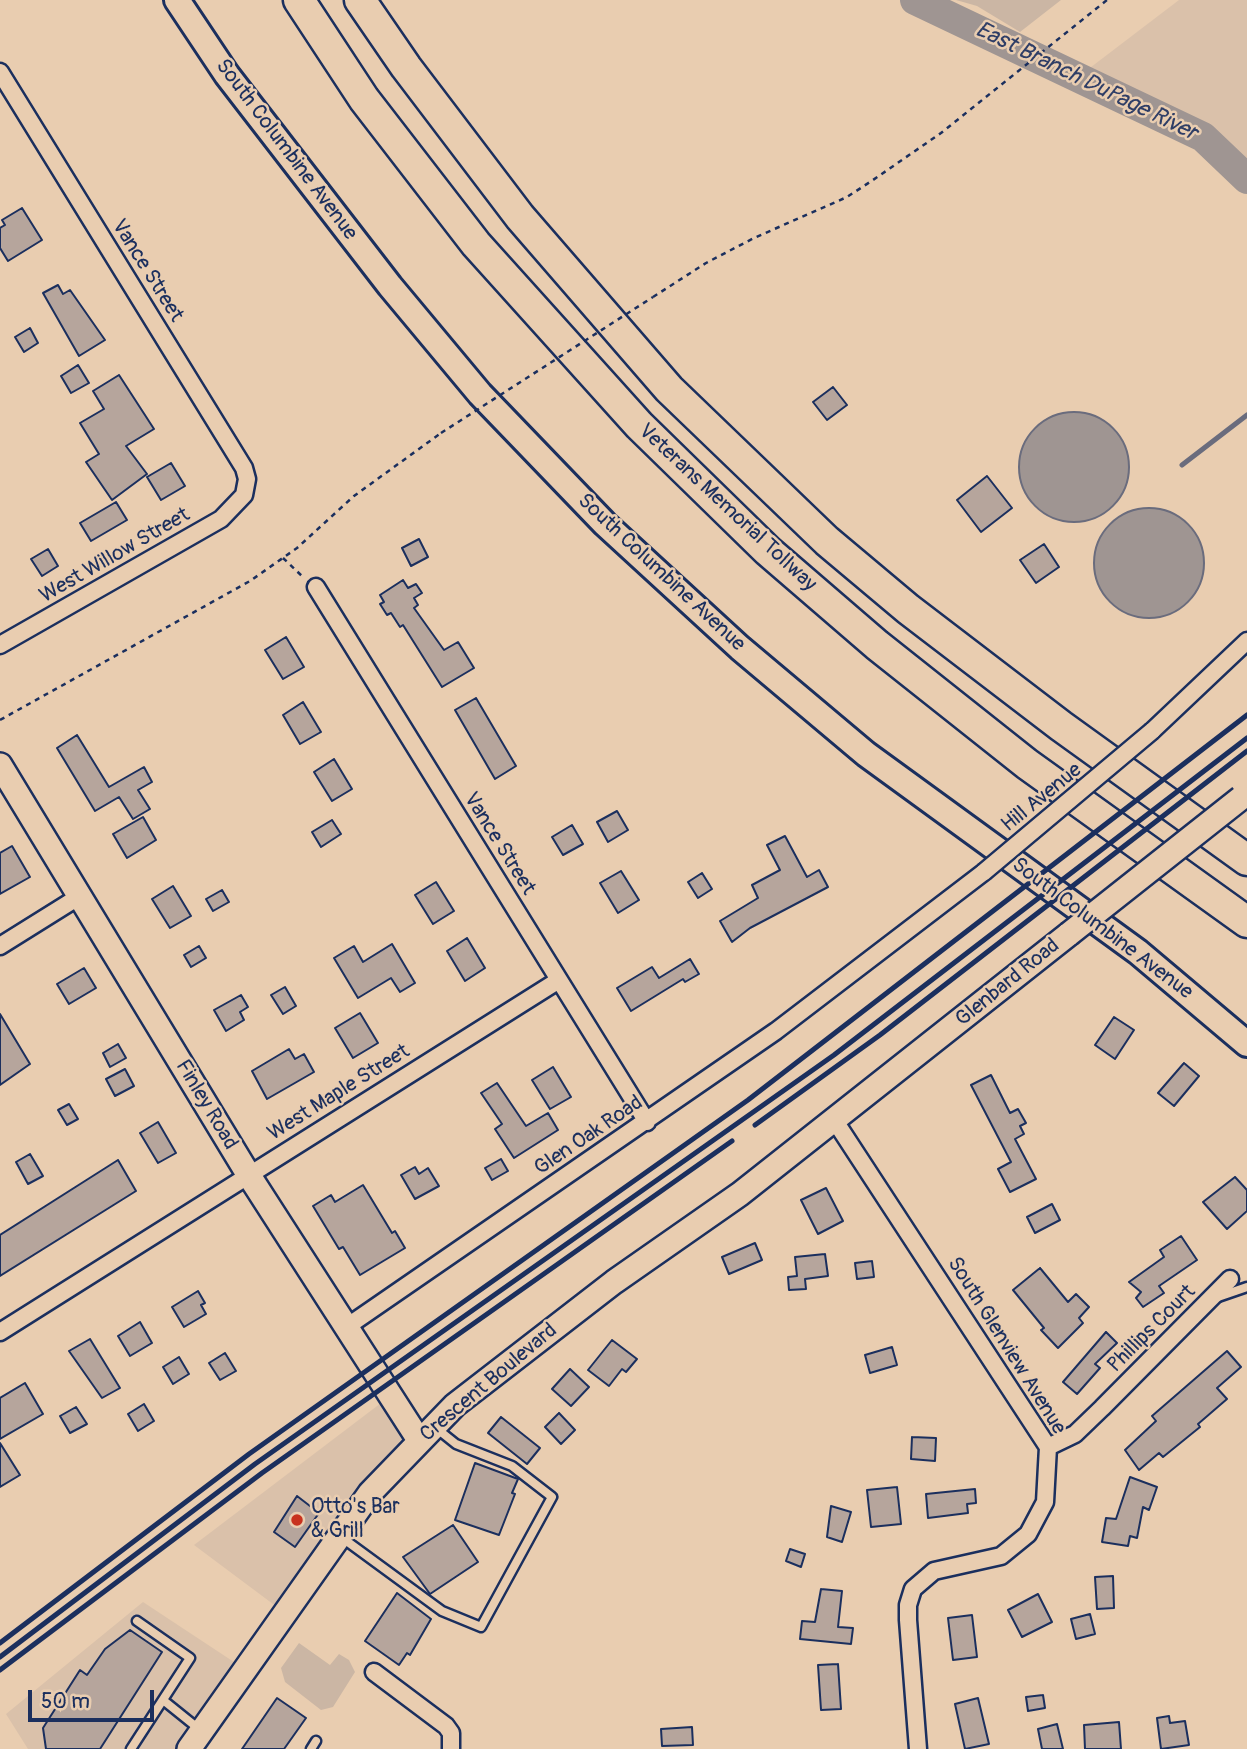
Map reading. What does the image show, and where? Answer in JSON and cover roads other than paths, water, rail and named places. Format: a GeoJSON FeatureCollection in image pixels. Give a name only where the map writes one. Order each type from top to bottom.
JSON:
{"type":"FeatureCollection","features":[{"type":"Feature","properties":{"kind":"highway","name":"Veterans Memorial Tollway"},"geometry":{"type":"LineString","coordinates":[[299,0],[364,99],[476,244],[629,415],[758,541],[877,645],[1027,764],[1247,922]]}},
{"type":"Feature","properties":{"kind":"highway","name":"Veterans Memorial Tollway"},"geometry":{"type":"LineString","coordinates":[[360,0],[406,67],[520,217],[669,389],[827,541],[908,609],[1061,726],[1247,860]]}},
{"type":"Feature","properties":{"kind":"main road","name":"South Columbine Avenue"},"geometry":{"type":"LineString","coordinates":[[177,0],[227,75],[398,296],[480,394],[605,524],[740,648],[866,754],[1138,953],[1247,1044]]}},
{"type":"Feature","properties":{"kind":"main road","name":"Finley Road"},"geometry":{"type":"LineString","coordinates":[[0,765],[248,1174],[345,1328],[426,1433]]}},
{"type":"Feature","properties":{"kind":"main road","name":"Glenbard Road"},"geometry":{"type":"LineString","coordinates":[[835,1121],[1244,796]]}},
{"type":"Feature","properties":{"kind":"main road","name":"Crescent Boulevard"},"geometry":{"type":"LineString","coordinates":[[195,1740],[338,1535],[370,1493],[426,1433],[496,1370],[740,1194],[835,1121]]}},
{"type":"Feature","properties":{"kind":"street","name":"Vance Street"},"geometry":{"type":"LineString","coordinates":[[0,72],[244,468],[247,479],[244,495]]}},
{"type":"Feature","properties":{"kind":"street","name":"West Willow Street"},"geometry":{"type":"LineString","coordinates":[[0,645],[221,519],[244,495]]}},
{"type":"Feature","properties":{"kind":"street","name":"Vance Street"},"geometry":{"type":"LineString","coordinates":[[316,587],[647,1122]]}},
{"type":"Feature","properties":{"kind":"street","name":"Hill Avenue"},"geometry":{"type":"LineString","coordinates":[[851,972],[984,872],[1152,732],[1247,641]]}},
{"type":"Feature","properties":{"kind":"street"},"geometry":{"type":"LineString","coordinates":[[0,946],[80,896]]}},
{"type":"Feature","properties":{"kind":"street","name":"Glen Oak Road"},"geometry":{"type":"LineString","coordinates":[[345,1328],[647,1122],[851,972]]}},
{"type":"Feature","properties":{"kind":"street","name":"West Maple Street"},"geometry":{"type":"LineString","coordinates":[[0,1332],[559,981]]}},
{"type":"Feature","properties":{"kind":"street","name":"South Glenview Avenue"},"geometry":{"type":"LineString","coordinates":[[835,1121],[1048,1447],[1045,1502],[1038,1520],[1022,1540],[1001,1556],[934,1571],[913,1589],[908,1605],[908,1620],[918,1749]]}},
{"type":"Feature","properties":{"kind":"street","name":"Phillips Court"},"geometry":{"type":"LineString","coordinates":[[1048,1447],[1075,1434],[1212,1300],[1230,1279]]}},
{"type":"Feature","properties":{"kind":"street"},"geometry":{"type":"LineString","coordinates":[[374,1672],[446,1726],[451,1733],[451,1749]]}},
{"type":"Feature","properties":{"kind":"lane"},"geometry":{"type":"LineString","coordinates":[[1212,1300],[1247,1287]]}},
{"type":"Feature","properties":{"kind":"lane"},"geometry":{"type":"LineString","coordinates":[[338,1535],[442,1611],[481,1627],[552,1497],[512,1466],[426,1433]]}},
{"type":"Feature","properties":{"kind":"lane"},"geometry":{"type":"LineString","coordinates":[[131,1749],[190,1658],[137,1621]]}},
{"type":"Feature","properties":{"kind":"lane"},"geometry":{"type":"LineString","coordinates":[[163,1700],[195,1740]]}},
{"type":"Feature","properties":{"kind":"waterway","name":"East Branch DuPage River"},"geometry":{"type":"LineString","coordinates":[[915,0],[1203,137],[1247,179]]}},
{"type":"Feature","properties":{"kind":"waterway"},"geometry":{"type":"LineString","coordinates":[[1182,465],[1247,415]]}},
{"type":"Feature","properties":{"kind":"railway"},"geometry":{"type":"LineString","coordinates":[[0,1643],[249,1454],[748,1100],[1247,715]]}},
{"type":"Feature","properties":{"kind":"railway"},"geometry":{"type":"LineString","coordinates":[[0,1657],[255,1464],[834,1055],[1247,738]]}},
{"type":"Feature","properties":{"kind":"railway"},"geometry":{"type":"LineString","coordinates":[[755,1125],[880,1035],[1247,751]]}},
{"type":"Feature","properties":{"kind":"railway"},"geometry":{"type":"LineString","coordinates":[[0,1670],[262,1473],[732,1141]]}},
{"type":"Feature","properties":{"kind":"place","name":"Otto's Bar & Grill"},"geometry":{"type":"Point","coordinates":[297,1520]}}]}
